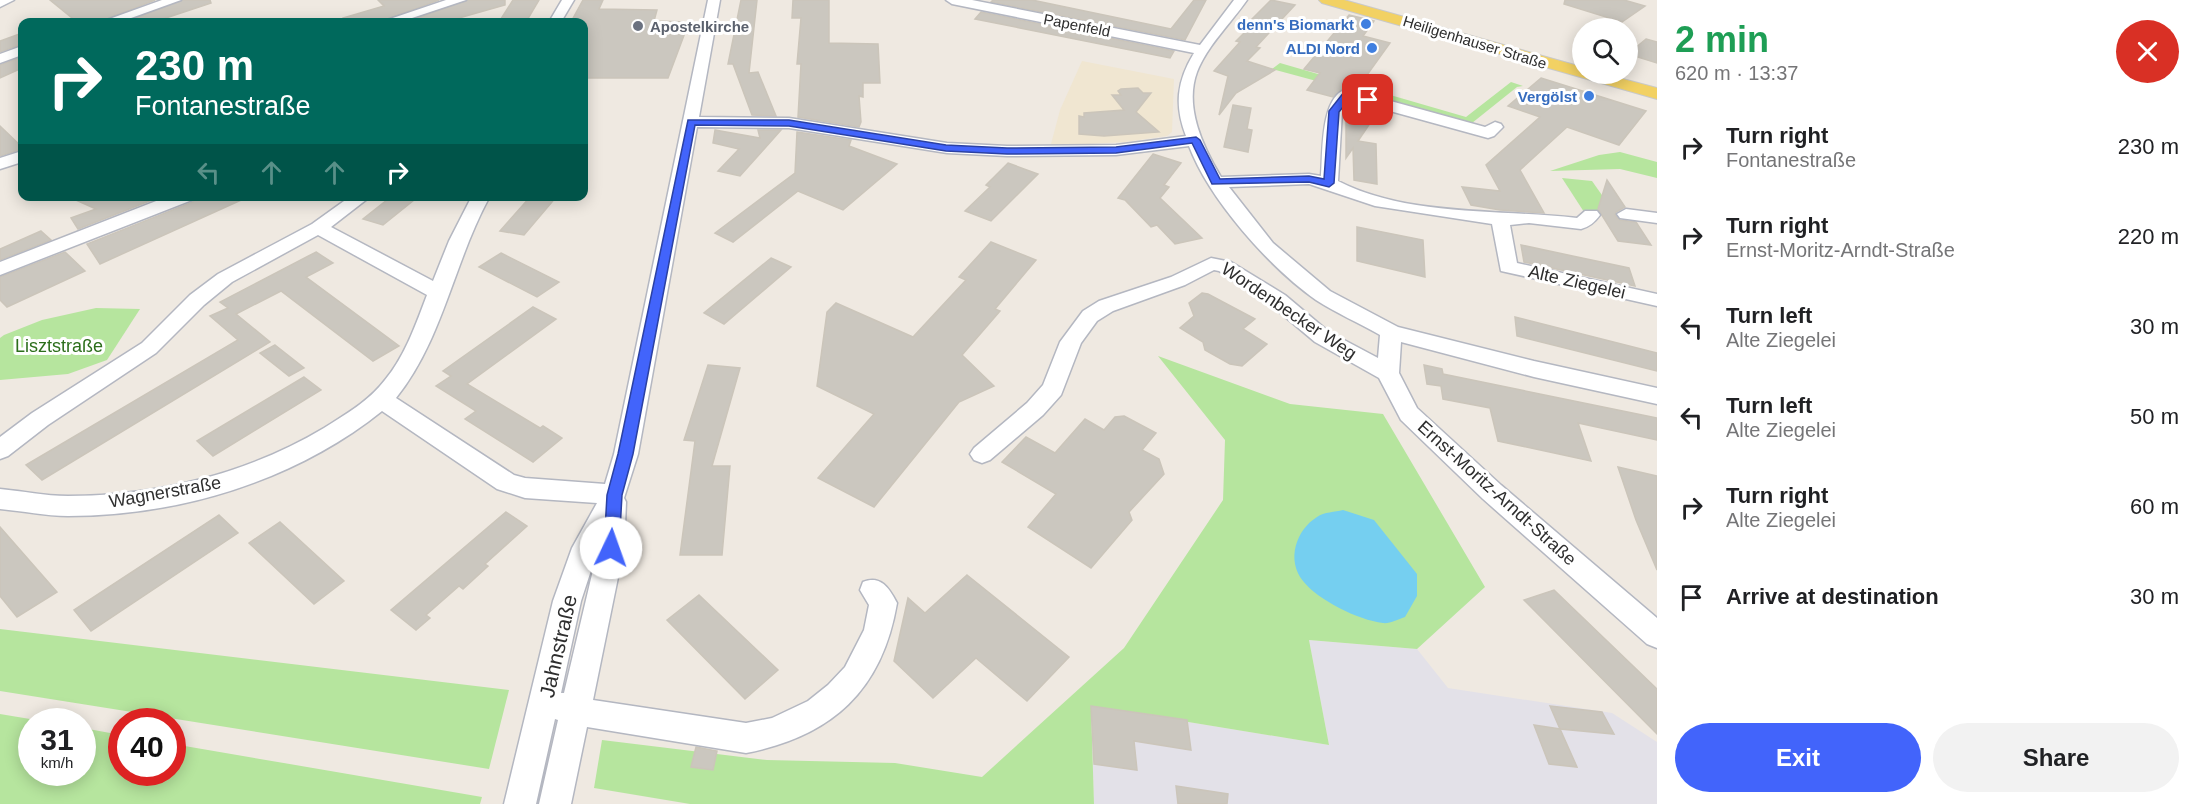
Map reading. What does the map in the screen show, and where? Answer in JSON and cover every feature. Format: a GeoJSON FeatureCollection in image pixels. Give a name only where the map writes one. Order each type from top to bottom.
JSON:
{"type":"FeatureCollection","features":[{"type":"Feature","properties":{"kind":"main road","name":"Heiligenhauser Straße"},"geometry":{"type":"LineString","coordinates":[[1327,0],[1657,94]]}},
{"type":"Feature","properties":{"kind":"main road","name":"Heiligenhauser Straße"},"geometry":{"type":"LineString","coordinates":[[1359,0],[1572,62]]}},
{"type":"Feature","properties":{"kind":"main road"},"geometry":{"type":"LineString","coordinates":[[1638,81],[1657,86]]}},
{"type":"Feature","properties":{"kind":"street"},"geometry":{"type":"LineString","coordinates":[[0,3],[8,0]]}},
{"type":"Feature","properties":{"kind":"street"},"geometry":{"type":"LineString","coordinates":[[120,18],[175,0]]}},
{"type":"Feature","properties":{"kind":"street"},"geometry":{"type":"LineString","coordinates":[[401,18],[460,0]]}},
{"type":"Feature","properties":{"kind":"street"},"geometry":{"type":"LineString","coordinates":[[557,18],[568,0]]}},
{"type":"Feature","properties":{"kind":"street","name":"Jahnstraße"},"geometry":{"type":"LineString","coordinates":[[520,804],[567,601],[585,549],[614,495],[626,454],[714,0]]}},
{"type":"Feature","properties":{"kind":"street","name":"Papenfeld"},"geometry":{"type":"LineString","coordinates":[[952,0],[1203,50]]}},
{"type":"Feature","properties":{"kind":"street"},"geometry":{"type":"LineString","coordinates":[[1241,0],[1203,50],[1190,72],[1185,97],[1187,118],[1216,182],[1266,247],[1323,295],[1391,332],[1534,369],[1657,396]]}},
{"type":"Feature","properties":{"kind":"street"},"geometry":{"type":"LineString","coordinates":[[0,59],[18,52]]}},
{"type":"Feature","properties":{"kind":"street"},"geometry":{"type":"LineString","coordinates":[[1329,183],[1334,111],[1347,94],[1488,133],[1495,127]]}},
{"type":"Feature","properties":{"kind":"street"},"geometry":{"type":"LineString","coordinates":[[691,122],[789,123],[946,148],[1007,151],[1116,150],[1196,140]]}},
{"type":"Feature","properties":{"kind":"street"},"geometry":{"type":"LineString","coordinates":[[0,164],[18,157]]}},
{"type":"Feature","properties":{"kind":"street"},"geometry":{"type":"LineString","coordinates":[[1216,182],[1309,179],[1329,183],[1348,194],[1375,201],[1500,220],[1529,218],[1581,224],[1591,215]]}},
{"type":"Feature","properties":{"kind":"street"},"geometry":{"type":"LineString","coordinates":[[0,269],[173,201]]}},
{"type":"Feature","properties":{"kind":"street"},"geometry":{"type":"LineString","coordinates":[[0,450],[40,419],[149,348],[197,300],[225,278],[318,228],[356,201]]}},
{"type":"Feature","properties":{"kind":"street","name":"Wagnerstraße"},"geometry":{"type":"LineString","coordinates":[[0,499],[68,506],[181,494],[238,479],[290,459],[315,445],[382,400],[398,380],[422,339],[460,237],[478,201]]}},
{"type":"Feature","properties":{"kind":"street"},"geometry":{"type":"LineString","coordinates":[[1626,214],[1657,218]]}},
{"type":"Feature","properties":{"kind":"street","name":"Alte Ziegelei"},"geometry":{"type":"LineString","coordinates":[[1500,220],[1508,267],[1657,300]]}},
{"type":"Feature","properties":{"kind":"street"},"geometry":{"type":"LineString","coordinates":[[318,228],[439,293]]}},
{"type":"Feature","properties":{"kind":"street","name":"Wordenbecker Weg"},"geometry":{"type":"LineString","coordinates":[[982,454],[1035,409],[1053,389],[1071,342],[1090,315],[1106,306],[1178,281],[1211,264],[1224,266],[1278,300],[1322,337],[1388,373]]}},
{"type":"Feature","properties":{"kind":"street","name":"Ernst-Moritz-Arndt-Straße"},"geometry":{"type":"LineString","coordinates":[[1391,332],[1388,373],[1396,393],[1409,414],[1492,492],[1657,635]]}},
{"type":"Feature","properties":{"kind":"street"},"geometry":{"type":"LineString","coordinates":[[382,400],[506,482],[525,488],[614,495]]}},
{"type":"Feature","properties":{"kind":"street","name":"Jahnstraße"},"geometry":{"type":"LineString","coordinates":[[555,804],[611,548],[614,495]]}},
{"type":"Feature","properties":{"kind":"street"},"geometry":{"type":"LineString","coordinates":[[545,704],[573,725],[746,738],[769,735],[790,728],[810,719],[842,693],[866,660],[881,623],[883,603],[873,590]]}},
{"type":"Feature","properties":{"kind":"shaded area"},"geometry":{"type":"Polygon","coordinates":[[[1082,61],[1174,79],[1172,132],[1167,136],[1124,142],[1055,146],[1051,144],[1060,110],[1082,61]]]}},
{"type":"Feature","properties":{"kind":"shaded area"},"geometry":{"type":"Polygon","coordinates":[[[1309,640],[1417,649],[1448,688],[1612,713],[1657,742],[1657,804],[1094,804],[1091,706],[1329,745],[1309,640]]]}},
{"type":"Feature","properties":{"kind":"green space"},"geometry":{"type":"Polygon","coordinates":[[[1280,63],[1466,117],[1511,82],[1523,86],[1517,87],[1472,123],[1272,69],[1280,63]]]}},
{"type":"Feature","properties":{"kind":"green space"},"geometry":{"type":"Polygon","coordinates":[[[1620,152],[1657,162],[1657,178],[1620,169],[1550,171],[1599,155],[1620,152]]]}},
{"type":"Feature","properties":{"kind":"green space"},"geometry":{"type":"Polygon","coordinates":[[[1562,178],[1592,181],[1616,215],[1584,212],[1562,178]]]}},
{"type":"Feature","properties":{"kind":"green space","name":"Lisztstraße"},"geometry":{"type":"Polygon","coordinates":[[[96,308],[140,309],[107,360],[68,374],[0,380],[0,338],[4,335],[42,320],[96,308]]]}},
{"type":"Feature","properties":{"kind":"green space"},"geometry":{"type":"Polygon","coordinates":[[[1158,356],[1290,404],[1383,414],[1485,587],[1417,649],[1309,640],[1329,745],[1091,706],[1094,804],[690,804],[594,788],[602,740],[767,760],[895,763],[982,777],[1124,648],[1223,500],[1225,440],[1158,356]]]}},
{"type":"Feature","properties":{"kind":"green space"},"geometry":{"type":"Polygon","coordinates":[[[0,629],[509,690],[489,769],[186,721],[186,708],[108,708],[0,691],[0,629]]]}},
{"type":"Feature","properties":{"kind":"green space"},"geometry":{"type":"Polygon","coordinates":[[[0,714],[18,717],[18,786],[96,786],[96,730],[108,733],[108,786],[186,786],[186,746],[482,797],[480,804],[0,804],[0,714]]]}},
{"type":"Feature","properties":{"kind":"water"},"geometry":{"type":"Polygon","coordinates":[[[1343,510],[1374,520],[1417,574],[1417,596],[1405,617],[1383,623],[1362,618],[1318,595],[1298,573],[1294,555],[1299,537],[1304,530],[1320,515],[1343,510]]]}},
{"type":"Feature","properties":{"kind":"building"},"geometry":{"type":"Polygon","coordinates":[[[50,0],[155,0],[109,18],[72,18],[50,0]]]}},
{"type":"Feature","properties":{"kind":"building"},"geometry":{"type":"Polygon","coordinates":[[[183,0],[210,0],[211,3],[166,18],[136,18],[183,0]]]}},
{"type":"Feature","properties":{"kind":"building"},"geometry":{"type":"Polygon","coordinates":[[[378,0],[439,0],[390,18],[343,18],[384,6],[378,0]]]}},
{"type":"Feature","properties":{"kind":"building"},"geometry":{"type":"Polygon","coordinates":[[[468,0],[505,0],[505,5],[459,18],[417,18],[468,0]]]}},
{"type":"Feature","properties":{"kind":"building"},"geometry":{"type":"Polygon","coordinates":[[[513,0],[539,0],[528,18],[502,18],[513,0]]]}},
{"type":"Feature","properties":{"kind":"building"},"geometry":{"type":"Polygon","coordinates":[[[583,0],[603,0],[599,9],[657,10],[654,21],[689,22],[668,78],[588,78],[588,18],[573,18],[583,0]]]}},
{"type":"Feature","properties":{"kind":"building"},"geometry":{"type":"Polygon","coordinates":[[[741,0],[757,0],[749,73],[758,72],[776,116],[752,115],[733,64],[728,64],[741,0]]]}},
{"type":"Feature","properties":{"kind":"building"},"geometry":{"type":"Polygon","coordinates":[[[793,0],[829,0],[829,43],[878,44],[880,83],[863,83],[863,97],[859,96],[861,122],[859,127],[798,117],[801,64],[797,64],[801,18],[792,18],[793,0]]]}},
{"type":"Feature","properties":{"kind":"building"},"geometry":{"type":"Polygon","coordinates":[[[993,0],[1032,0],[1171,29],[1194,0],[1206,0],[1185,40],[991,2],[993,0]]]}},
{"type":"Feature","properties":{"kind":"building"},"geometry":{"type":"Polygon","coordinates":[[[1271,0],[1295,5],[1256,47],[1260,48],[1247,61],[1275,70],[1236,93],[1219,115],[1228,76],[1214,71],[1240,42],[1236,41],[1251,26],[1246,25],[1271,0]]]}},
{"type":"Feature","properties":{"kind":"building"},"geometry":{"type":"Polygon","coordinates":[[[1565,0],[1624,0],[1645,6],[1628,18],[1609,18],[1564,4],[1565,0]]]}},
{"type":"Feature","properties":{"kind":"building"},"geometry":{"type":"Polygon","coordinates":[[[981,12],[1174,51],[1170,58],[975,19],[981,12]]]}},
{"type":"Feature","properties":{"kind":"building"},"geometry":{"type":"Polygon","coordinates":[[[1349,15],[1374,21],[1363,36],[1390,43],[1357,89],[1346,87],[1333,97],[1307,90],[1320,73],[1304,69],[1349,15]]]}},
{"type":"Feature","properties":{"kind":"building"},"geometry":{"type":"Polygon","coordinates":[[[18,34],[18,45],[0,52],[0,41],[18,34]]]}},
{"type":"Feature","properties":{"kind":"building"},"geometry":{"type":"Polygon","coordinates":[[[1646,39],[1657,42],[1657,63],[1638,57],[1638,46],[1646,39]]]}},
{"type":"Feature","properties":{"kind":"building"},"geometry":{"type":"Polygon","coordinates":[[[18,58],[18,70],[0,78],[0,65],[18,58]]]}},
{"type":"Feature","properties":{"kind":"building"},"geometry":{"type":"Polygon","coordinates":[[[1541,78],[1646,111],[1619,145],[1567,127],[1520,170],[1544,213],[1500,210],[1471,205],[1462,187],[1500,191],[1486,165],[1540,117],[1508,106],[1541,78]]]}},
{"type":"Feature","properties":{"kind":"building"},"geometry":{"type":"Polygon","coordinates":[[[1138,88],[1143,93],[1151,93],[1136,112],[1159,132],[1104,136],[1079,134],[1079,116],[1084,117],[1084,113],[1124,110],[1112,95],[1121,95],[1118,91],[1121,89],[1138,88]]]}},
{"type":"Feature","properties":{"kind":"building"},"geometry":{"type":"Polygon","coordinates":[[[1356,104],[1379,110],[1358,141],[1376,144],[1377,184],[1354,180],[1353,148],[1346,158],[1346,118],[1356,104]]]}},
{"type":"Feature","properties":{"kind":"building"},"geometry":{"type":"Polygon","coordinates":[[[1233,105],[1251,108],[1247,129],[1252,130],[1248,152],[1224,147],[1233,105]]]}},
{"type":"Feature","properties":{"kind":"building"},"geometry":{"type":"Polygon","coordinates":[[[0,126],[18,143],[18,150],[0,156],[0,126]]]}},
{"type":"Feature","properties":{"kind":"building"},"geometry":{"type":"Polygon","coordinates":[[[715,130],[760,138],[758,130],[781,130],[740,176],[718,171],[739,149],[713,143],[715,130]]]}},
{"type":"Feature","properties":{"kind":"building"},"geometry":{"type":"Polygon","coordinates":[[[797,132],[851,140],[849,146],[897,164],[843,210],[798,191],[733,242],[715,233],[795,173],[797,132]]]}},
{"type":"Feature","properties":{"kind":"building"},"geometry":{"type":"Polygon","coordinates":[[[1153,154],[1181,163],[1164,185],[1169,187],[1160,198],[1202,238],[1175,244],[1157,225],[1151,227],[1125,200],[1118,198],[1153,154]]]}},
{"type":"Feature","properties":{"kind":"building"},"geometry":{"type":"Polygon","coordinates":[[[1008,163],[1038,174],[991,221],[965,211],[990,187],[986,185],[1008,163]]]}},
{"type":"Feature","properties":{"kind":"building"},"geometry":{"type":"Polygon","coordinates":[[[1607,180],[1625,207],[1615,215],[1620,220],[1636,222],[1651,245],[1618,241],[1598,209],[1607,180]]]}},
{"type":"Feature","properties":{"kind":"building"},"geometry":{"type":"Polygon","coordinates":[[[78,201],[149,201],[78,229],[71,218],[96,209],[78,201]]]}},
{"type":"Feature","properties":{"kind":"building"},"geometry":{"type":"Polygon","coordinates":[[[239,201],[100,264],[87,244],[193,202],[239,201]]]}},
{"type":"Feature","properties":{"kind":"building"},"geometry":{"type":"Polygon","coordinates":[[[386,201],[413,201],[383,225],[363,219],[386,201]]]}},
{"type":"Feature","properties":{"kind":"building"},"geometry":{"type":"Polygon","coordinates":[[[527,201],[553,201],[524,235],[500,231],[527,201]]]}},
{"type":"Feature","properties":{"kind":"building"},"geometry":{"type":"Polygon","coordinates":[[[1357,227],[1423,240],[1425,277],[1357,261],[1357,227]]]}},
{"type":"Feature","properties":{"kind":"building"},"geometry":{"type":"Polygon","coordinates":[[[41,231],[51,240],[0,260],[0,249],[41,231]]]}},
{"type":"Feature","properties":{"kind":"building"},"geometry":{"type":"Polygon","coordinates":[[[991,242],[1036,260],[995,309],[1000,311],[962,355],[994,386],[959,402],[874,507],[818,478],[874,414],[817,386],[827,312],[836,303],[913,337],[966,280],[959,277],[991,242]]]}},
{"type":"Feature","properties":{"kind":"building"},"geometry":{"type":"Polygon","coordinates":[[[1521,245],[1629,268],[1635,286],[1524,262],[1521,245]]]}},
{"type":"Feature","properties":{"kind":"building"},"geometry":{"type":"Polygon","coordinates":[[[65,252],[85,271],[7,307],[0,300],[0,277],[65,252]]]}},
{"type":"Feature","properties":{"kind":"building"},"geometry":{"type":"Polygon","coordinates":[[[316,252],[333,263],[306,277],[399,346],[373,361],[281,291],[236,314],[270,342],[42,480],[26,465],[238,340],[210,316],[228,308],[220,302],[316,252]]]}},
{"type":"Feature","properties":{"kind":"building"},"geometry":{"type":"Polygon","coordinates":[[[501,253],[559,282],[537,297],[479,267],[501,253]]]}},
{"type":"Feature","properties":{"kind":"building"},"geometry":{"type":"Polygon","coordinates":[[[771,258],[791,267],[724,324],[704,313],[771,258]]]}},
{"type":"Feature","properties":{"kind":"building"},"geometry":{"type":"Polygon","coordinates":[[[1202,293],[1255,319],[1243,329],[1267,344],[1242,366],[1230,364],[1205,350],[1203,342],[1180,328],[1194,316],[1189,303],[1202,293]]]}},
{"type":"Feature","properties":{"kind":"building"},"geometry":{"type":"Polygon","coordinates":[[[533,307],[556,319],[467,384],[540,428],[543,426],[562,438],[533,462],[465,419],[476,411],[436,386],[451,376],[443,371],[533,307]]]}},
{"type":"Feature","properties":{"kind":"building"},"geometry":{"type":"Polygon","coordinates":[[[1515,317],[1657,353],[1657,371],[1517,336],[1515,317]]]}},
{"type":"Feature","properties":{"kind":"building"},"geometry":{"type":"Polygon","coordinates":[[[275,345],[304,368],[289,376],[260,353],[275,345]]]}},
{"type":"Feature","properties":{"kind":"building"},"geometry":{"type":"Polygon","coordinates":[[[708,365],[740,368],[712,466],[730,466],[722,555],[680,555],[695,441],[684,440],[708,365]]]}},
{"type":"Feature","properties":{"kind":"building"},"geometry":{"type":"Polygon","coordinates":[[[1424,365],[1442,369],[1443,374],[1657,418],[1657,440],[1578,423],[1591,461],[1498,441],[1490,408],[1443,399],[1441,386],[1427,384],[1424,365]]]}},
{"type":"Feature","properties":{"kind":"building"},"geometry":{"type":"Polygon","coordinates":[[[304,377],[321,390],[213,456],[197,441],[304,377]]]}},
{"type":"Feature","properties":{"kind":"building"},"geometry":{"type":"Polygon","coordinates":[[[1124,416],[1156,433],[1142,450],[1159,459],[1164,474],[1129,512],[1132,520],[1091,568],[1028,527],[1056,494],[1002,462],[1026,437],[1055,453],[1085,419],[1104,430],[1115,417],[1124,416]]]}},
{"type":"Feature","properties":{"kind":"building"},"geometry":{"type":"Polygon","coordinates":[[[1618,467],[1657,476],[1657,570],[1636,520],[1618,467]]]}},
{"type":"Feature","properties":{"kind":"building"},"geometry":{"type":"Polygon","coordinates":[[[506,512],[527,526],[485,564],[488,566],[463,589],[459,586],[426,615],[430,618],[416,630],[391,610],[506,512]]]}},
{"type":"Feature","properties":{"kind":"building"},"geometry":{"type":"Polygon","coordinates":[[[219,515],[238,533],[91,631],[74,610],[219,515]]]}},
{"type":"Feature","properties":{"kind":"building"},"geometry":{"type":"Polygon","coordinates":[[[280,522],[344,581],[314,604],[249,543],[280,522]]]}},
{"type":"Feature","properties":{"kind":"building"},"geometry":{"type":"Polygon","coordinates":[[[0,527],[57,592],[17,617],[0,596],[0,527]]]}},
{"type":"Feature","properties":{"kind":"building"},"geometry":{"type":"Polygon","coordinates":[[[967,575],[1069,657],[1027,701],[976,658],[933,698],[894,661],[908,598],[925,613],[967,575]]]}},
{"type":"Feature","properties":{"kind":"building"},"geometry":{"type":"Polygon","coordinates":[[[1554,590],[1657,689],[1657,734],[1524,600],[1554,590]]]}},
{"type":"Feature","properties":{"kind":"building"},"geometry":{"type":"Polygon","coordinates":[[[699,595],[778,670],[745,699],[667,620],[699,595]]]}},
{"type":"Feature","properties":{"kind":"building"},"geometry":{"type":"Polygon","coordinates":[[[1091,706],[1187,720],[1191,750],[1134,741],[1137,770],[1094,764],[1091,706]]]}},
{"type":"Feature","properties":{"kind":"building"},"geometry":{"type":"Polygon","coordinates":[[[1550,706],[1602,712],[1614,734],[1560,729],[1550,706]]]}},
{"type":"Feature","properties":{"kind":"building"},"geometry":{"type":"Polygon","coordinates":[[[1534,725],[1560,729],[1577,767],[1549,764],[1534,725]]]}},
{"type":"Feature","properties":{"kind":"building"},"geometry":{"type":"Polygon","coordinates":[[[696,747],[717,751],[713,770],[691,767],[696,747]]]}},
{"type":"Feature","properties":{"kind":"building"},"geometry":{"type":"Polygon","coordinates":[[[1176,786],[1228,794],[1227,804],[1178,804],[1176,786]]]}},
{"type":"Feature","properties":{"kind":"place","name":"denn's Biomarkt"},"geometry":{"type":"Point","coordinates":[1366,24]}},
{"type":"Feature","properties":{"kind":"place","name":"Apostelkirche"},"geometry":{"type":"Point","coordinates":[638,26]}},
{"type":"Feature","properties":{"kind":"place","name":"ALDI Nord"},"geometry":{"type":"Point","coordinates":[1372,48]}},
{"type":"Feature","properties":{"kind":"place","name":"Vergölst"},"geometry":{"type":"Point","coordinates":[1589,96]}},
{"type":"Feature","properties":{"kind":"route"},"geometry":{"type":"LineString","coordinates":[[611,548],[614,495],[626,454],[691,122],[789,123],[946,148],[1007,151],[1116,150],[1196,140],[1203,160],[1216,182],[1309,179],[1329,183],[1334,111],[1347,94],[1368,100]]}}]}
